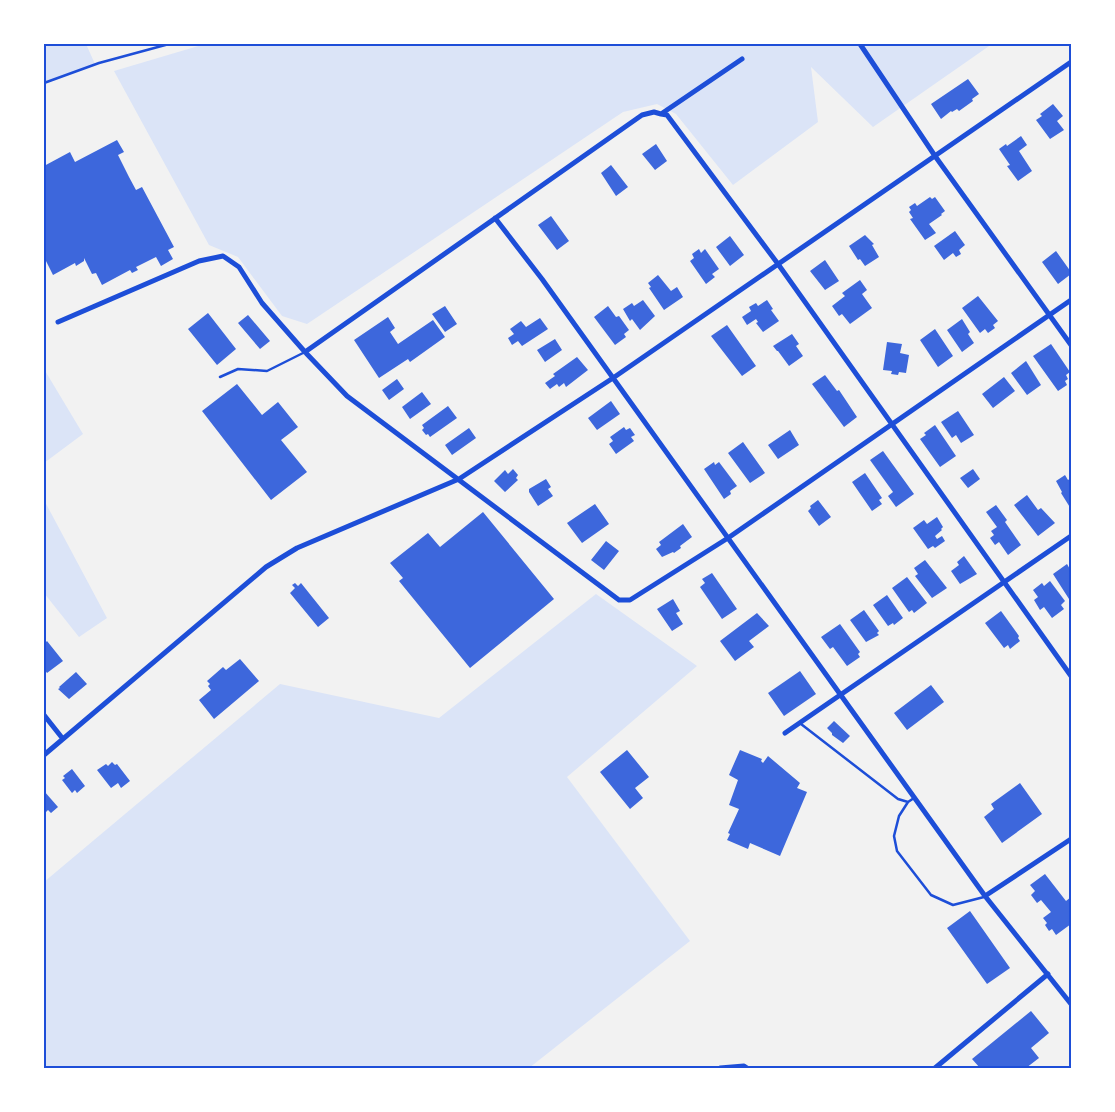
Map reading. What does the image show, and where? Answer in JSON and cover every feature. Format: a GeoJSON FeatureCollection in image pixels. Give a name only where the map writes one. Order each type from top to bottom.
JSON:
{"type":"FeatureCollection","features":[{"type":"Feature","properties":{"kind":"street"},"geometry":{"type":"LineString","coordinates":[[860,44],[935,156],[1071,345]]}},
{"type":"Feature","properties":{"kind":"street"},"geometry":{"type":"LineString","coordinates":[[661,114],[742,59]]}},
{"type":"Feature","properties":{"kind":"street"},"geometry":{"type":"LineString","coordinates":[[44,755],[266,567],[297,548],[459,479],[613,378],[1071,62]]}},
{"type":"Feature","properties":{"kind":"street"},"geometry":{"type":"LineString","coordinates":[[304,352],[642,115],[654,112],[667,115],[778,264],[1071,676]]}},
{"type":"Feature","properties":{"kind":"street"},"geometry":{"type":"LineString","coordinates":[[495,218],[542,279],[914,798],[986,896],[1071,1004]]}},
{"type":"Feature","properties":{"kind":"street"},"geometry":{"type":"LineString","coordinates":[[58,322],[199,261],[223,256],[239,267],[262,303],[304,352],[347,396],[619,600],[630,600],[728,538],[1071,300]]}},
{"type":"Feature","properties":{"kind":"street"},"geometry":{"type":"LineString","coordinates":[[786,733],[1071,536]]}},
{"type":"Feature","properties":{"kind":"street"},"geometry":{"type":"LineString","coordinates":[[44,715],[63,739]]}},
{"type":"Feature","properties":{"kind":"street"},"geometry":{"type":"LineString","coordinates":[[986,896],[1071,839]]}},
{"type":"Feature","properties":{"kind":"street"},"geometry":{"type":"LineString","coordinates":[[935,1068],[1048,974]]}},
{"type":"Feature","properties":{"kind":"street"},"geometry":{"type":"LineString","coordinates":[[720,1068],[744,1066],[747,1068]]}},
{"type":"Feature","properties":{"kind":"lane"},"geometry":{"type":"LineString","coordinates":[[220,377],[238,369],[267,371],[304,352]]}},
{"type":"Feature","properties":{"kind":"lane"},"geometry":{"type":"LineString","coordinates":[[800,723],[898,798],[908,802]]}},
{"type":"Feature","properties":{"kind":"lane"},"geometry":{"type":"LineString","coordinates":[[914,798],[908,802],[899,816],[894,836],[897,851],[931,895],[953,905],[986,896]]}},
{"type":"Feature","properties":{"kind":"path"},"geometry":{"type":"LineString","coordinates":[[44,83],[99,63],[169,44]]}},
{"type":"Feature","properties":{"kind":"shaded area"},"geometry":{"type":"Polygon","coordinates":[[[53,44],[86,44],[95,64],[44,82],[44,47],[53,44]]]}},
{"type":"Feature","properties":{"kind":"shaded area"},"geometry":{"type":"Polygon","coordinates":[[[205,44],[992,44],[873,127],[811,67],[818,122],[733,185],[676,114],[657,104],[623,112],[307,324],[282,316],[238,257],[209,245],[114,71],[205,44]]]}},
{"type":"Feature","properties":{"kind":"shaded area"},"geometry":{"type":"Polygon","coordinates":[[[44,369],[83,434],[44,463],[44,369]]]}},
{"type":"Feature","properties":{"kind":"shaded area"},"geometry":{"type":"Polygon","coordinates":[[[44,500],[107,618],[79,637],[44,593],[44,500]]]}},
{"type":"Feature","properties":{"kind":"shaded area"},"geometry":{"type":"Polygon","coordinates":[[[596,594],[697,666],[567,777],[690,941],[529,1068],[44,1068],[44,882],[280,684],[439,718],[596,594]]]}},
{"type":"Feature","properties":{"kind":"building"},"geometry":{"type":"Polygon","coordinates":[[[968,79],[979,94],[959,111],[957,109],[951,111],[941,119],[931,104],[968,79]]]}},
{"type":"Feature","properties":{"kind":"building"},"geometry":{"type":"Polygon","coordinates":[[[1053,104],[1063,116],[1057,121],[1064,130],[1050,139],[1036,120],[1042,116],[1040,114],[1053,104]]]}},
{"type":"Feature","properties":{"kind":"building"},"geometry":{"type":"Polygon","coordinates":[[[1021,136],[1027,145],[1019,151],[1032,171],[1018,181],[1007,166],[1010,165],[999,149],[1021,136]]]}},
{"type":"Feature","properties":{"kind":"building"},"geometry":{"type":"Polygon","coordinates":[[[117,140],[124,152],[118,155],[129,177],[136,190],[142,187],[174,247],[168,250],[173,259],[161,266],[156,257],[136,267],[138,270],[132,273],[130,270],[102,285],[96,273],[92,274],[84,258],[84,261],[76,266],[75,263],[53,275],[44,257],[44,166],[70,152],[75,162],[117,140]]]}},
{"type":"Feature","properties":{"kind":"building"},"geometry":{"type":"Polygon","coordinates":[[[656,144],[667,161],[655,170],[642,154],[656,144]]]}},
{"type":"Feature","properties":{"kind":"building"},"geometry":{"type":"Polygon","coordinates":[[[611,165],[628,187],[616,196],[601,173],[611,165]]]}},
{"type":"Feature","properties":{"kind":"building"},"geometry":{"type":"Polygon","coordinates":[[[930,197],[932,199],[935,197],[945,211],[929,224],[936,233],[925,240],[910,219],[913,218],[909,212],[911,210],[909,207],[915,203],[917,206],[930,197]]]}},
{"type":"Feature","properties":{"kind":"building"},"geometry":{"type":"Polygon","coordinates":[[[551,216],[569,241],[557,250],[538,225],[551,216]]]}},
{"type":"Feature","properties":{"kind":"building"},"geometry":{"type":"Polygon","coordinates":[[[955,231],[965,245],[959,250],[961,254],[956,257],[953,253],[944,260],[934,246],[955,231]]]}},
{"type":"Feature","properties":{"kind":"building"},"geometry":{"type":"Polygon","coordinates":[[[865,235],[874,244],[872,245],[879,257],[865,266],[860,259],[858,260],[849,246],[865,235]]]}},
{"type":"Feature","properties":{"kind":"building"},"geometry":{"type":"Polygon","coordinates":[[[730,236],[744,255],[730,266],[716,247],[730,236]]]}},
{"type":"Feature","properties":{"kind":"building"},"geometry":{"type":"Polygon","coordinates":[[[699,249],[701,253],[705,249],[719,269],[712,274],[715,277],[706,284],[690,261],[694,258],[692,254],[699,249]]]}},
{"type":"Feature","properties":{"kind":"building"},"geometry":{"type":"Polygon","coordinates":[[[1056,251],[1071,272],[1058,284],[1042,262],[1056,251]]]}},
{"type":"Feature","properties":{"kind":"building"},"geometry":{"type":"Polygon","coordinates":[[[825,260],[839,281],[825,290],[810,271],[825,260]]]}},
{"type":"Feature","properties":{"kind":"building"},"geometry":{"type":"Polygon","coordinates":[[[658,275],[671,291],[677,287],[683,297],[664,310],[649,288],[651,287],[648,283],[658,275]]]}},
{"type":"Feature","properties":{"kind":"building"},"geometry":{"type":"Polygon","coordinates":[[[860,280],[867,290],[862,294],[872,308],[850,324],[842,314],[839,316],[832,306],[845,296],[842,293],[860,280]]]}},
{"type":"Feature","properties":{"kind":"building"},"geometry":{"type":"Polygon","coordinates":[[[978,296],[998,321],[993,325],[995,328],[988,333],[985,329],[980,333],[962,308],[978,296]]]}},
{"type":"Feature","properties":{"kind":"building"},"geometry":{"type":"Polygon","coordinates":[[[643,300],[655,316],[640,330],[632,319],[630,321],[623,309],[632,303],[634,306],[643,300]]]}},
{"type":"Feature","properties":{"kind":"building"},"geometry":{"type":"Polygon","coordinates":[[[767,300],[779,321],[763,332],[756,323],[758,322],[756,319],[747,325],[742,317],[751,311],[749,307],[756,303],[758,306],[767,300]]]}},
{"type":"Feature","properties":{"kind":"building"},"geometry":{"type":"Polygon","coordinates":[[[445,306],[457,324],[445,332],[432,314],[445,306]]]}},
{"type":"Feature","properties":{"kind":"building"},"geometry":{"type":"Polygon","coordinates":[[[608,306],[616,317],[619,316],[629,330],[624,334],[626,337],[615,345],[594,317],[608,306]]]}},
{"type":"Feature","properties":{"kind":"building"},"geometry":{"type":"Polygon","coordinates":[[[208,313],[236,349],[217,365],[188,329],[208,313]]]}},
{"type":"Feature","properties":{"kind":"building"},"geometry":{"type":"Polygon","coordinates":[[[248,315],[270,341],[260,349],[238,323],[248,315]]]}},
{"type":"Feature","properties":{"kind":"building"},"geometry":{"type":"Polygon","coordinates":[[[388,317],[395,328],[390,332],[398,344],[433,320],[445,337],[410,362],[408,359],[379,378],[354,340],[388,317]]]}},
{"type":"Feature","properties":{"kind":"building"},"geometry":{"type":"Polygon","coordinates":[[[540,318],[548,329],[522,346],[518,341],[512,345],[508,338],[514,334],[510,329],[521,321],[526,327],[540,318]]]}},
{"type":"Feature","properties":{"kind":"building"},"geometry":{"type":"Polygon","coordinates":[[[962,319],[974,343],[962,352],[947,330],[962,319]]]}},
{"type":"Feature","properties":{"kind":"building"},"geometry":{"type":"Polygon","coordinates":[[[727,325],[756,366],[742,376],[711,336],[727,325]]]}},
{"type":"Feature","properties":{"kind":"building"},"geometry":{"type":"Polygon","coordinates":[[[935,329],[953,356],[938,367],[920,340],[935,329]]]}},
{"type":"Feature","properties":{"kind":"building"},"geometry":{"type":"Polygon","coordinates":[[[792,334],[799,344],[796,346],[803,356],[789,366],[773,346],[792,334]]]}},
{"type":"Feature","properties":{"kind":"building"},"geometry":{"type":"Polygon","coordinates":[[[555,339],[562,350],[545,362],[537,350],[555,339]]]}},
{"type":"Feature","properties":{"kind":"building"},"geometry":{"type":"Polygon","coordinates":[[[887,342],[902,344],[900,353],[909,355],[906,373],[899,372],[898,375],[891,374],[892,371],[883,370],[887,342]]]}},
{"type":"Feature","properties":{"kind":"building"},"geometry":{"type":"Polygon","coordinates":[[[1051,344],[1070,372],[1066,375],[1068,379],[1065,381],[1067,385],[1058,391],[1033,356],[1051,344]]]}},
{"type":"Feature","properties":{"kind":"building"},"geometry":{"type":"Polygon","coordinates":[[[577,357],[588,370],[566,387],[564,383],[559,387],[557,384],[550,389],[545,383],[555,376],[553,374],[577,357]]]}},
{"type":"Feature","properties":{"kind":"building"},"geometry":{"type":"Polygon","coordinates":[[[1026,361],[1041,385],[1027,395],[1011,373],[1026,361]]]}},
{"type":"Feature","properties":{"kind":"building"},"geometry":{"type":"Polygon","coordinates":[[[825,375],[837,391],[839,390],[857,417],[844,427],[812,384],[825,375]]]}},
{"type":"Feature","properties":{"kind":"building"},"geometry":{"type":"Polygon","coordinates":[[[1004,377],[1015,391],[993,408],[982,394],[1004,377]]]}},
{"type":"Feature","properties":{"kind":"building"},"geometry":{"type":"Polygon","coordinates":[[[397,379],[404,389],[389,400],[382,390],[397,379]]]}},
{"type":"Feature","properties":{"kind":"building"},"geometry":{"type":"Polygon","coordinates":[[[237,384],[262,415],[278,402],[298,427],[281,440],[307,472],[271,500],[202,411],[237,384]]]}},
{"type":"Feature","properties":{"kind":"building"},"geometry":{"type":"Polygon","coordinates":[[[422,392],[431,404],[410,419],[402,407],[422,392]]]}},
{"type":"Feature","properties":{"kind":"building"},"geometry":{"type":"Polygon","coordinates":[[[611,401],[620,414],[597,430],[588,418],[611,401]]]}},
{"type":"Feature","properties":{"kind":"building"},"geometry":{"type":"Polygon","coordinates":[[[448,406],[457,418],[430,437],[428,434],[426,435],[422,430],[424,428],[422,425],[448,406]]]}},
{"type":"Feature","properties":{"kind":"building"},"geometry":{"type":"Polygon","coordinates":[[[958,411],[974,435],[961,443],[956,435],[952,438],[941,422],[958,411]]]}},
{"type":"Feature","properties":{"kind":"building"},"geometry":{"type":"Polygon","coordinates":[[[935,425],[956,456],[940,467],[920,439],[926,435],[924,433],[935,425]]]}},
{"type":"Feature","properties":{"kind":"building"},"geometry":{"type":"Polygon","coordinates":[[[624,427],[626,430],[630,428],[635,435],[631,437],[634,441],[616,454],[609,444],[613,441],[610,437],[624,427]]]}},
{"type":"Feature","properties":{"kind":"building"},"geometry":{"type":"Polygon","coordinates":[[[469,428],[476,438],[452,455],[445,445],[469,428]]]}},
{"type":"Feature","properties":{"kind":"building"},"geometry":{"type":"Polygon","coordinates":[[[790,430],[799,445],[778,459],[768,445],[790,430]]]}},
{"type":"Feature","properties":{"kind":"building"},"geometry":{"type":"Polygon","coordinates":[[[743,442],[765,473],[750,483],[728,453],[743,442]]]}},
{"type":"Feature","properties":{"kind":"building"},"geometry":{"type":"Polygon","coordinates":[[[883,451],[914,494],[896,507],[888,496],[893,492],[870,460],[883,451]]]}},
{"type":"Feature","properties":{"kind":"building"},"geometry":{"type":"Polygon","coordinates":[[[714,462],[715,465],[719,462],[737,486],[724,499],[704,469],[714,462]]]}},
{"type":"Feature","properties":{"kind":"building"},"geometry":{"type":"Polygon","coordinates":[[[513,469],[518,475],[516,478],[518,480],[505,492],[494,481],[505,470],[508,474],[513,469]]]}},
{"type":"Feature","properties":{"kind":"building"},"geometry":{"type":"Polygon","coordinates":[[[973,469],[980,479],[968,488],[960,478],[973,469]]]}},
{"type":"Feature","properties":{"kind":"building"},"geometry":{"type":"Polygon","coordinates":[[[865,473],[882,498],[879,500],[882,504],[872,511],[852,482],[865,473]]]}},
{"type":"Feature","properties":{"kind":"building"},"geometry":{"type":"Polygon","coordinates":[[[1065,475],[1068,480],[1071,478],[1071,509],[1056,481],[1065,475]]]}},
{"type":"Feature","properties":{"kind":"building"},"geometry":{"type":"Polygon","coordinates":[[[546,479],[551,487],[548,489],[553,496],[538,506],[529,489],[546,479]]]}},
{"type":"Feature","properties":{"kind":"building"},"geometry":{"type":"Polygon","coordinates":[[[1027,495],[1038,510],[1041,508],[1055,523],[1038,536],[1014,505],[1027,495]]]}},
{"type":"Feature","properties":{"kind":"building"},"geometry":{"type":"Polygon","coordinates":[[[818,500],[831,517],[819,526],[808,511],[811,508],[810,506],[818,500]]]}},
{"type":"Feature","properties":{"kind":"building"},"geometry":{"type":"Polygon","coordinates":[[[595,504],[609,524],[582,543],[567,523],[595,504]]]}},
{"type":"Feature","properties":{"kind":"building"},"geometry":{"type":"Polygon","coordinates":[[[996,505],[1021,545],[1008,555],[999,542],[995,545],[990,538],[994,535],[991,531],[997,527],[986,512],[996,505]]]}},
{"type":"Feature","properties":{"kind":"building"},"geometry":{"type":"Polygon","coordinates":[[[483,512],[554,599],[470,668],[399,581],[403,578],[390,563],[428,533],[440,547],[483,512]]]}},
{"type":"Feature","properties":{"kind":"building"},"geometry":{"type":"Polygon","coordinates":[[[937,517],[943,527],[935,536],[937,539],[942,536],[945,541],[935,548],[933,546],[928,549],[913,528],[924,520],[927,524],[937,517]]]}},
{"type":"Feature","properties":{"kind":"building"},"geometry":{"type":"Polygon","coordinates":[[[683,524],[692,537],[674,553],[662,557],[656,549],[661,545],[659,542],[683,524]]]}},
{"type":"Feature","properties":{"kind":"building"},"geometry":{"type":"Polygon","coordinates":[[[606,541],[619,551],[604,570],[591,560],[606,541]]]}},
{"type":"Feature","properties":{"kind":"building"},"geometry":{"type":"Polygon","coordinates":[[[964,556],[977,574],[960,584],[951,571],[959,565],[957,562],[964,556]]]}},
{"type":"Feature","properties":{"kind":"building"},"geometry":{"type":"Polygon","coordinates":[[[925,560],[947,588],[932,598],[915,576],[918,574],[914,568],[925,560]]]}},
{"type":"Feature","properties":{"kind":"building"},"geometry":{"type":"Polygon","coordinates":[[[1067,564],[1071,571],[1071,598],[1069,599],[1053,574],[1067,564]]]}},
{"type":"Feature","properties":{"kind":"building"},"geometry":{"type":"Polygon","coordinates":[[[712,573],[737,609],[722,619],[700,587],[705,583],[702,579],[712,573]]]}},
{"type":"Feature","properties":{"kind":"building"},"geometry":{"type":"Polygon","coordinates":[[[907,577],[927,603],[914,613],[912,610],[909,612],[892,588],[907,577]]]}},
{"type":"Feature","properties":{"kind":"building"},"geometry":{"type":"Polygon","coordinates":[[[1050,581],[1065,601],[1061,605],[1064,609],[1052,618],[1044,607],[1040,610],[1034,600],[1038,597],[1033,590],[1042,583],[1044,586],[1050,581]]]}},
{"type":"Feature","properties":{"kind":"building"},"geometry":{"type":"Polygon","coordinates":[[[295,583],[298,586],[301,583],[329,618],[318,627],[290,593],[295,588],[292,585],[295,583]]]}},
{"type":"Feature","properties":{"kind":"building"},"geometry":{"type":"Polygon","coordinates":[[[887,595],[903,618],[894,625],[893,623],[888,626],[873,605],[887,595]]]}},
{"type":"Feature","properties":{"kind":"building"},"geometry":{"type":"Polygon","coordinates":[[[673,599],[680,611],[676,613],[683,624],[672,631],[657,609],[673,599]]]}},
{"type":"Feature","properties":{"kind":"building"},"geometry":{"type":"Polygon","coordinates":[[[864,610],[879,631],[877,633],[879,635],[866,642],[850,620],[864,610]]]}},
{"type":"Feature","properties":{"kind":"building"},"geometry":{"type":"Polygon","coordinates":[[[1001,611],[1019,636],[1020,641],[1010,649],[1008,645],[1004,648],[985,623],[1001,611]]]}},
{"type":"Feature","properties":{"kind":"building"},"geometry":{"type":"Polygon","coordinates":[[[757,613],[769,626],[749,641],[754,647],[735,661],[720,641],[757,613]]]}},
{"type":"Feature","properties":{"kind":"building"},"geometry":{"type":"Polygon","coordinates":[[[840,624],[860,652],[858,654],[860,657],[847,666],[833,647],[830,649],[821,637],[840,624]]]}},
{"type":"Feature","properties":{"kind":"building"},"geometry":{"type":"Polygon","coordinates":[[[47,641],[63,661],[47,673],[44,669],[44,644],[47,641]]]}},
{"type":"Feature","properties":{"kind":"building"},"geometry":{"type":"Polygon","coordinates":[[[240,659],[259,681],[214,719],[199,700],[211,690],[208,686],[210,684],[207,681],[223,667],[226,670],[240,659]]]}},
{"type":"Feature","properties":{"kind":"building"},"geometry":{"type":"Polygon","coordinates":[[[800,671],[816,694],[784,716],[768,693],[800,671]]]}},
{"type":"Feature","properties":{"kind":"building"},"geometry":{"type":"Polygon","coordinates":[[[76,672],[87,684],[69,699],[58,689],[76,672]]]}},
{"type":"Feature","properties":{"kind":"building"},"geometry":{"type":"Polygon","coordinates":[[[931,685],[944,702],[907,730],[894,713],[931,685]]]}},
{"type":"Feature","properties":{"kind":"building"},"geometry":{"type":"Polygon","coordinates":[[[834,721],[850,736],[843,743],[832,735],[827,728],[834,721]]]}},
{"type":"Feature","properties":{"kind":"building"},"geometry":{"type":"Polygon","coordinates":[[[627,750],[649,777],[635,788],[643,798],[630,809],[600,772],[627,750]]]}},
{"type":"Feature","properties":{"kind":"building"},"geometry":{"type":"Polygon","coordinates":[[[740,750],[762,759],[763,763],[768,756],[800,783],[797,788],[807,792],[780,856],[750,843],[748,849],[727,840],[730,834],[728,833],[739,809],[729,805],[738,780],[729,775],[740,750]]]}},
{"type":"Feature","properties":{"kind":"building"},"geometry":{"type":"Polygon","coordinates":[[[112,762],[115,765],[117,764],[130,781],[121,788],[118,783],[111,788],[97,770],[106,764],[108,766],[112,762]]]}},
{"type":"Feature","properties":{"kind":"building"},"geometry":{"type":"Polygon","coordinates":[[[72,769],[85,786],[77,793],[75,790],[72,793],[62,780],[65,778],[63,776],[72,769]]]}},
{"type":"Feature","properties":{"kind":"building"},"geometry":{"type":"Polygon","coordinates":[[[1020,783],[1042,814],[1002,843],[984,817],[994,809],[991,804],[1020,783]]]}},
{"type":"Feature","properties":{"kind":"building"},"geometry":{"type":"Polygon","coordinates":[[[44,791],[58,807],[51,813],[48,810],[44,814],[44,791]]]}},
{"type":"Feature","properties":{"kind":"building"},"geometry":{"type":"Polygon","coordinates":[[[1045,874],[1066,901],[1071,897],[1071,924],[1056,935],[1052,929],[1049,931],[1045,925],[1047,923],[1043,918],[1051,912],[1041,900],[1037,903],[1031,895],[1035,891],[1030,885],[1045,874]]]}},
{"type":"Feature","properties":{"kind":"building"},"geometry":{"type":"Polygon","coordinates":[[[970,911],[1010,968],[987,984],[947,928],[970,911]]]}},
{"type":"Feature","properties":{"kind":"building"},"geometry":{"type":"Polygon","coordinates":[[[1031,1011],[1049,1033],[1031,1048],[1039,1058],[1026,1068],[980,1068],[972,1059],[1031,1011]]]}}]}
